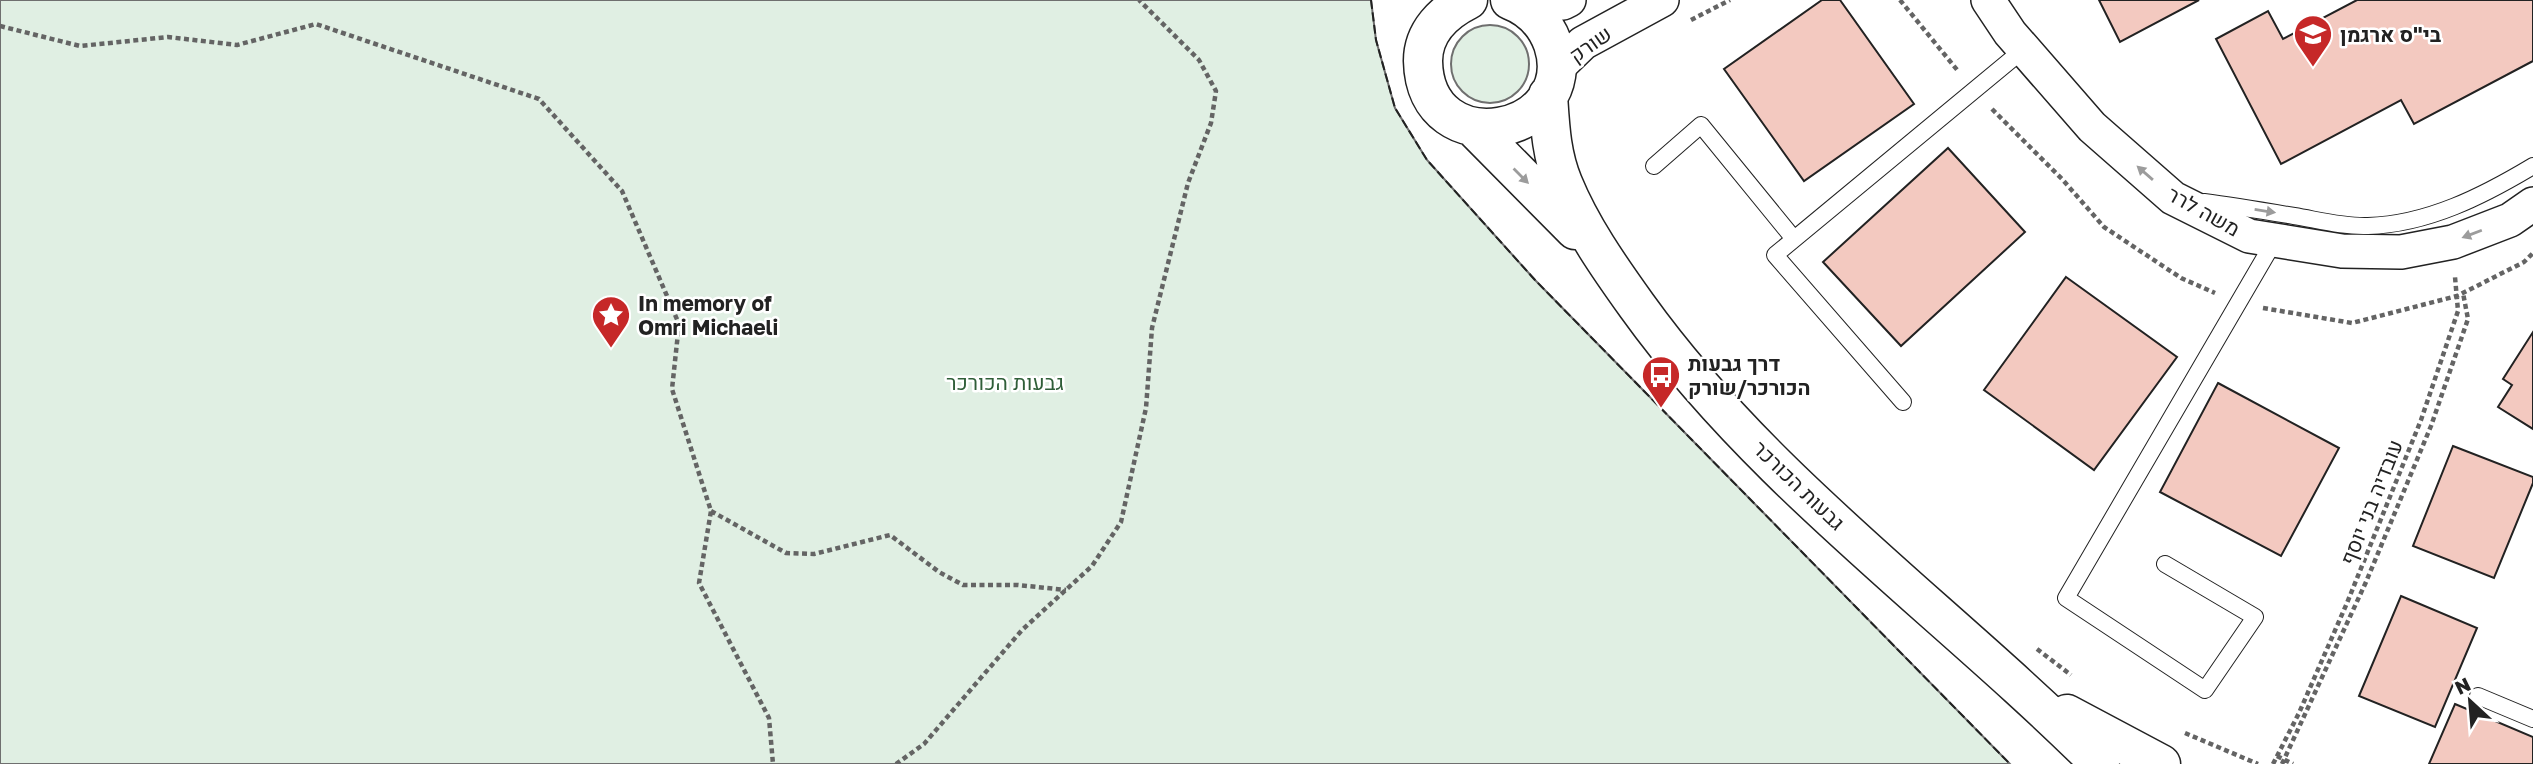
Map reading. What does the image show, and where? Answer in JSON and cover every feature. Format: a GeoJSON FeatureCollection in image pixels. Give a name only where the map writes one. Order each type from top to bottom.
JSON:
{"type":"FeatureCollection","features":[{"type":"Feature","properties":{"kind":"street"},"geometry":{"type":"LineString","coordinates":[[1416,0],[1428,38]]}},
{"type":"Feature","properties":{"kind":"street"},"geometry":{"type":"LineString","coordinates":[[1468,0],[1451,9],[1438,22],[1428,38],[1423,57],[1424,75],[1430,93],[1441,109],[1456,120],[1474,127],[1491,129],[1508,126],[1524,120],[1538,108],[1552,82]]}},
{"type":"Feature","properties":{"kind":"street"},"geometry":{"type":"LineString","coordinates":[[1516,3],[1563,3],[1569,0]]}},
{"type":"Feature","properties":{"kind":"street","name":"שורק"},"geometry":{"type":"LineString","coordinates":[[1552,82],[1583,43],[1662,0]]}},
{"type":"Feature","properties":{"kind":"street","name":"משה לרר"},"geometry":{"type":"LineString","coordinates":[[1988,0],[2024,49],[2092,127],[2173,198],[2249,236],[2342,251],[2401,252],[2453,242],[2510,220],[2533,204]]}},
{"type":"Feature","properties":{"kind":"street","name":"גבעות הכורכר"},"geometry":{"type":"LineString","coordinates":[[1516,3],[1538,17],[1549,32],[1555,50],[1550,142],[1563,183],[1600,255]]}},
{"type":"Feature","properties":{"kind":"street","name":"גבעות הכורכר"},"geometry":{"type":"LineString","coordinates":[[1474,127],[1600,255],[1703,390],[1814,501],[2024,691],[2100,764]]}},
{"type":"Feature","properties":{"kind":"street","name":"גבעות הכורכר"},"geometry":{"type":"LineString","coordinates":[[2024,691],[2161,764]]}},
{"type":"Feature","properties":{"kind":"lane"},"geometry":{"type":"LineString","coordinates":[[1903,402],[1775,255],[2024,49]]}},
{"type":"Feature","properties":{"kind":"lane"},"geometry":{"type":"LineString","coordinates":[[1654,166],[1702,125],[1794,239]]}},
{"type":"Feature","properties":{"kind":"lane"},"geometry":{"type":"LineString","coordinates":[[2173,198],[2368,226],[2408,221],[2453,208],[2533,166]]}},
{"type":"Feature","properties":{"kind":"lane"},"geometry":{"type":"LineString","coordinates":[[2165,564],[2255,617],[2205,690],[2066,598],[2275,240]]}},
{"type":"Feature","properties":{"kind":"lane"},"geometry":{"type":"LineString","coordinates":[[2478,696],[2533,719]]}},
{"type":"Feature","properties":{"kind":"path"},"geometry":{"type":"LineString","coordinates":[[896,764],[923,744],[1022,630],[1092,566],[1121,522],[1146,408],[1152,328],[1188,183],[1211,123],[1216,91],[1199,60],[1139,0]]}},
{"type":"Feature","properties":{"kind":"path"},"geometry":{"type":"LineString","coordinates":[[0,26],[80,46],[168,37],[237,45],[316,24],[539,99],[622,191],[679,324],[672,390],[711,510],[699,583],[769,718],[773,764]]}},
{"type":"Feature","properties":{"kind":"path","name":"עובדיה בני יוסף"},"geometry":{"type":"LineString","coordinates":[[2273,764],[2299,713],[2347,603],[2421,420],[2458,311],[2453,242]]}},
{"type":"Feature","properties":{"kind":"path"},"geometry":{"type":"LineString","coordinates":[[2283,762],[2366,582],[2431,426],[2468,319],[2463,293]]}},
{"type":"Feature","properties":{"kind":"path"},"geometry":{"type":"LineString","coordinates":[[711,510],[786,553],[814,555],[890,536],[939,572],[963,584],[1018,585],[1066,590]]}},
{"type":"Feature","properties":{"kind":"path"},"geometry":{"type":"LineString","coordinates":[[2031,644],[2075,678]]}},
{"type":"Feature","properties":{"kind":"path"},"geometry":{"type":"LineString","coordinates":[[2184,732],[2258,764]]}},
{"type":"Feature","properties":{"kind":"path"},"geometry":{"type":"LineString","coordinates":[[2277,756],[2283,762],[2294,764]]}},
{"type":"Feature","properties":{"kind":"green space","name":"גבעות הכורכר"},"geometry":{"type":"Polygon","coordinates":[[[0,0],[1371,0],[1376,40],[1395,108],[1427,160],[1535,280],[2010,764],[0,764],[0,0]]]}},
{"type":"Feature","properties":{"kind":"green space"},"geometry":{"type":"Polygon","coordinates":[[[1490,25],[1505,28],[1518,36],[1526,49],[1529,64],[1526,79],[1518,92],[1505,100],[1490,103],[1475,100],[1462,92],[1454,79],[1451,64],[1454,49],[1462,36],[1475,28],[1490,25]]]}},
{"type":"Feature","properties":{"kind":"building"},"geometry":{"type":"Polygon","coordinates":[[[1822,0],[1840,0],[1914,104],[1804,181],[1724,69],[1822,0]]]}},
{"type":"Feature","properties":{"kind":"building"},"geometry":{"type":"Polygon","coordinates":[[[2099,0],[2199,0],[2120,42],[2099,0]]]}},
{"type":"Feature","properties":{"kind":"building"},"geometry":{"type":"Polygon","coordinates":[[[2357,0],[2533,0],[2533,61],[2414,124],[2401,100],[2281,164],[2216,39],[2268,11],[2283,39],[2357,0]]]}},
{"type":"Feature","properties":{"kind":"building"},"geometry":{"type":"Polygon","coordinates":[[[1948,148],[2025,232],[1901,346],[1823,262],[1948,148]]]}},
{"type":"Feature","properties":{"kind":"building"},"geometry":{"type":"Polygon","coordinates":[[[2066,277],[2177,357],[2094,470],[1984,390],[2066,277]]]}},
{"type":"Feature","properties":{"kind":"building"},"geometry":{"type":"Polygon","coordinates":[[[2533,332],[2533,429],[2498,407],[2512,385],[2503,379],[2533,332]]]}},
{"type":"Feature","properties":{"kind":"building"},"geometry":{"type":"Polygon","coordinates":[[[2218,383],[2339,448],[2281,556],[2160,492],[2218,383]]]}},
{"type":"Feature","properties":{"kind":"building"},"geometry":{"type":"Polygon","coordinates":[[[2453,446],[2533,477],[2533,483],[2494,578],[2413,546],[2453,446]]]}},
{"type":"Feature","properties":{"kind":"building"},"geometry":{"type":"Polygon","coordinates":[[[2401,596],[2477,628],[2435,727],[2359,696],[2401,596]]]}},
{"type":"Feature","properties":{"kind":"building"},"geometry":{"type":"Polygon","coordinates":[[[2455,704],[2533,737],[2533,764],[2429,764],[2455,704]]]}},
{"type":"Feature","properties":{"kind":"fence"},"geometry":{"type":"LineString","coordinates":[[1371,0],[1376,40],[1395,108],[1427,160],[1535,280],[2010,764]]}},
{"type":"Feature","properties":{"kind":"place","name":"בי\"ס ארגמן"},"geometry":{"type":"Point","coordinates":[2313,68]}},
{"type":"Feature","properties":{"kind":"place","name":"In memory of Omri Michaeli"},"geometry":{"type":"Point","coordinates":[611,349]}},
{"type":"Feature","properties":{"kind":"place","name":"דרך גבעות הכורכר/שורק"},"geometry":{"type":"Point","coordinates":[1661,409]}}]}
